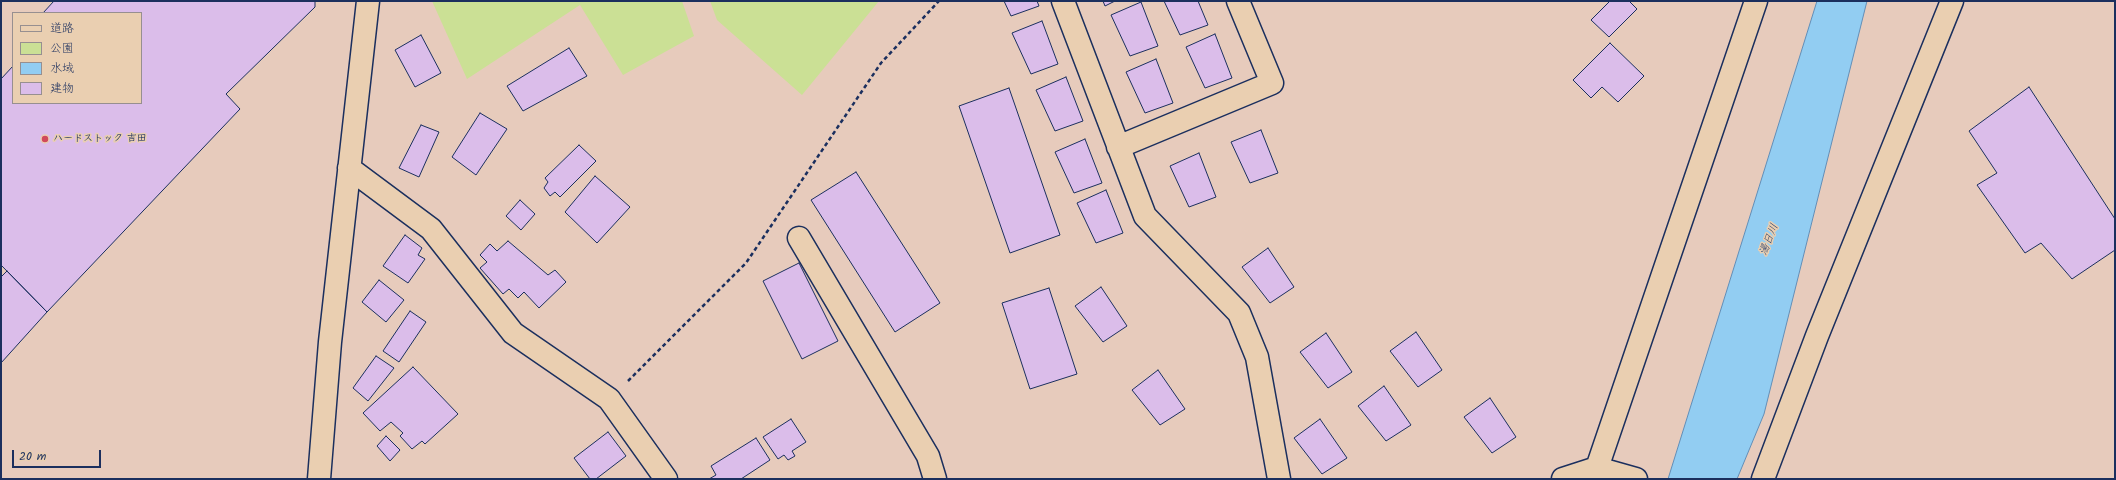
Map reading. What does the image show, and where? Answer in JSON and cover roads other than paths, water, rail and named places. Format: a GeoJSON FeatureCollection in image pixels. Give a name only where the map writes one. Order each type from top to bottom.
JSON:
{"type":"FeatureCollection","features":[{"type":"Feature","properties":{"kind":"street"},"geometry":{"type":"LineString","coordinates":[[319,479],[330,342],[368,1]]}},
{"type":"Feature","properties":{"kind":"street"},"geometry":{"type":"LineString","coordinates":[[1063,1],[1145,216],[1239,313],[1257,357],[1279,479]]}},
{"type":"Feature","properties":{"kind":"street"},"geometry":{"type":"LineString","coordinates":[[1118,146],[1272,83],[1238,1]]}},
{"type":"Feature","properties":{"kind":"street"},"geometry":{"type":"LineString","coordinates":[[1594,474],[1756,1]]}},
{"type":"Feature","properties":{"kind":"street"},"geometry":{"type":"LineString","coordinates":[[1763,479],[1817,336],[1952,1]]}},
{"type":"Feature","properties":{"kind":"street"},"geometry":{"type":"LineString","coordinates":[[349,168],[431,229],[513,333],[609,399],[666,479]]}},
{"type":"Feature","properties":{"kind":"street"},"geometry":{"type":"LineString","coordinates":[[799,238],[928,456],[935,479]]}},
{"type":"Feature","properties":{"kind":"street"},"geometry":{"type":"LineString","coordinates":[[1563,479],[1594,474],[1636,479]]}},
{"type":"Feature","properties":{"kind":"water","name":"湯日川"},"geometry":{"type":"Polygon","coordinates":[[[1817,1],[1867,1],[1764,414],[1737,479],[1668,479],[1817,1]]]}},
{"type":"Feature","properties":{"kind":"place","name":"ハードストック 吉田"},"geometry":{"type":"Point","coordinates":[45,139]}}]}
